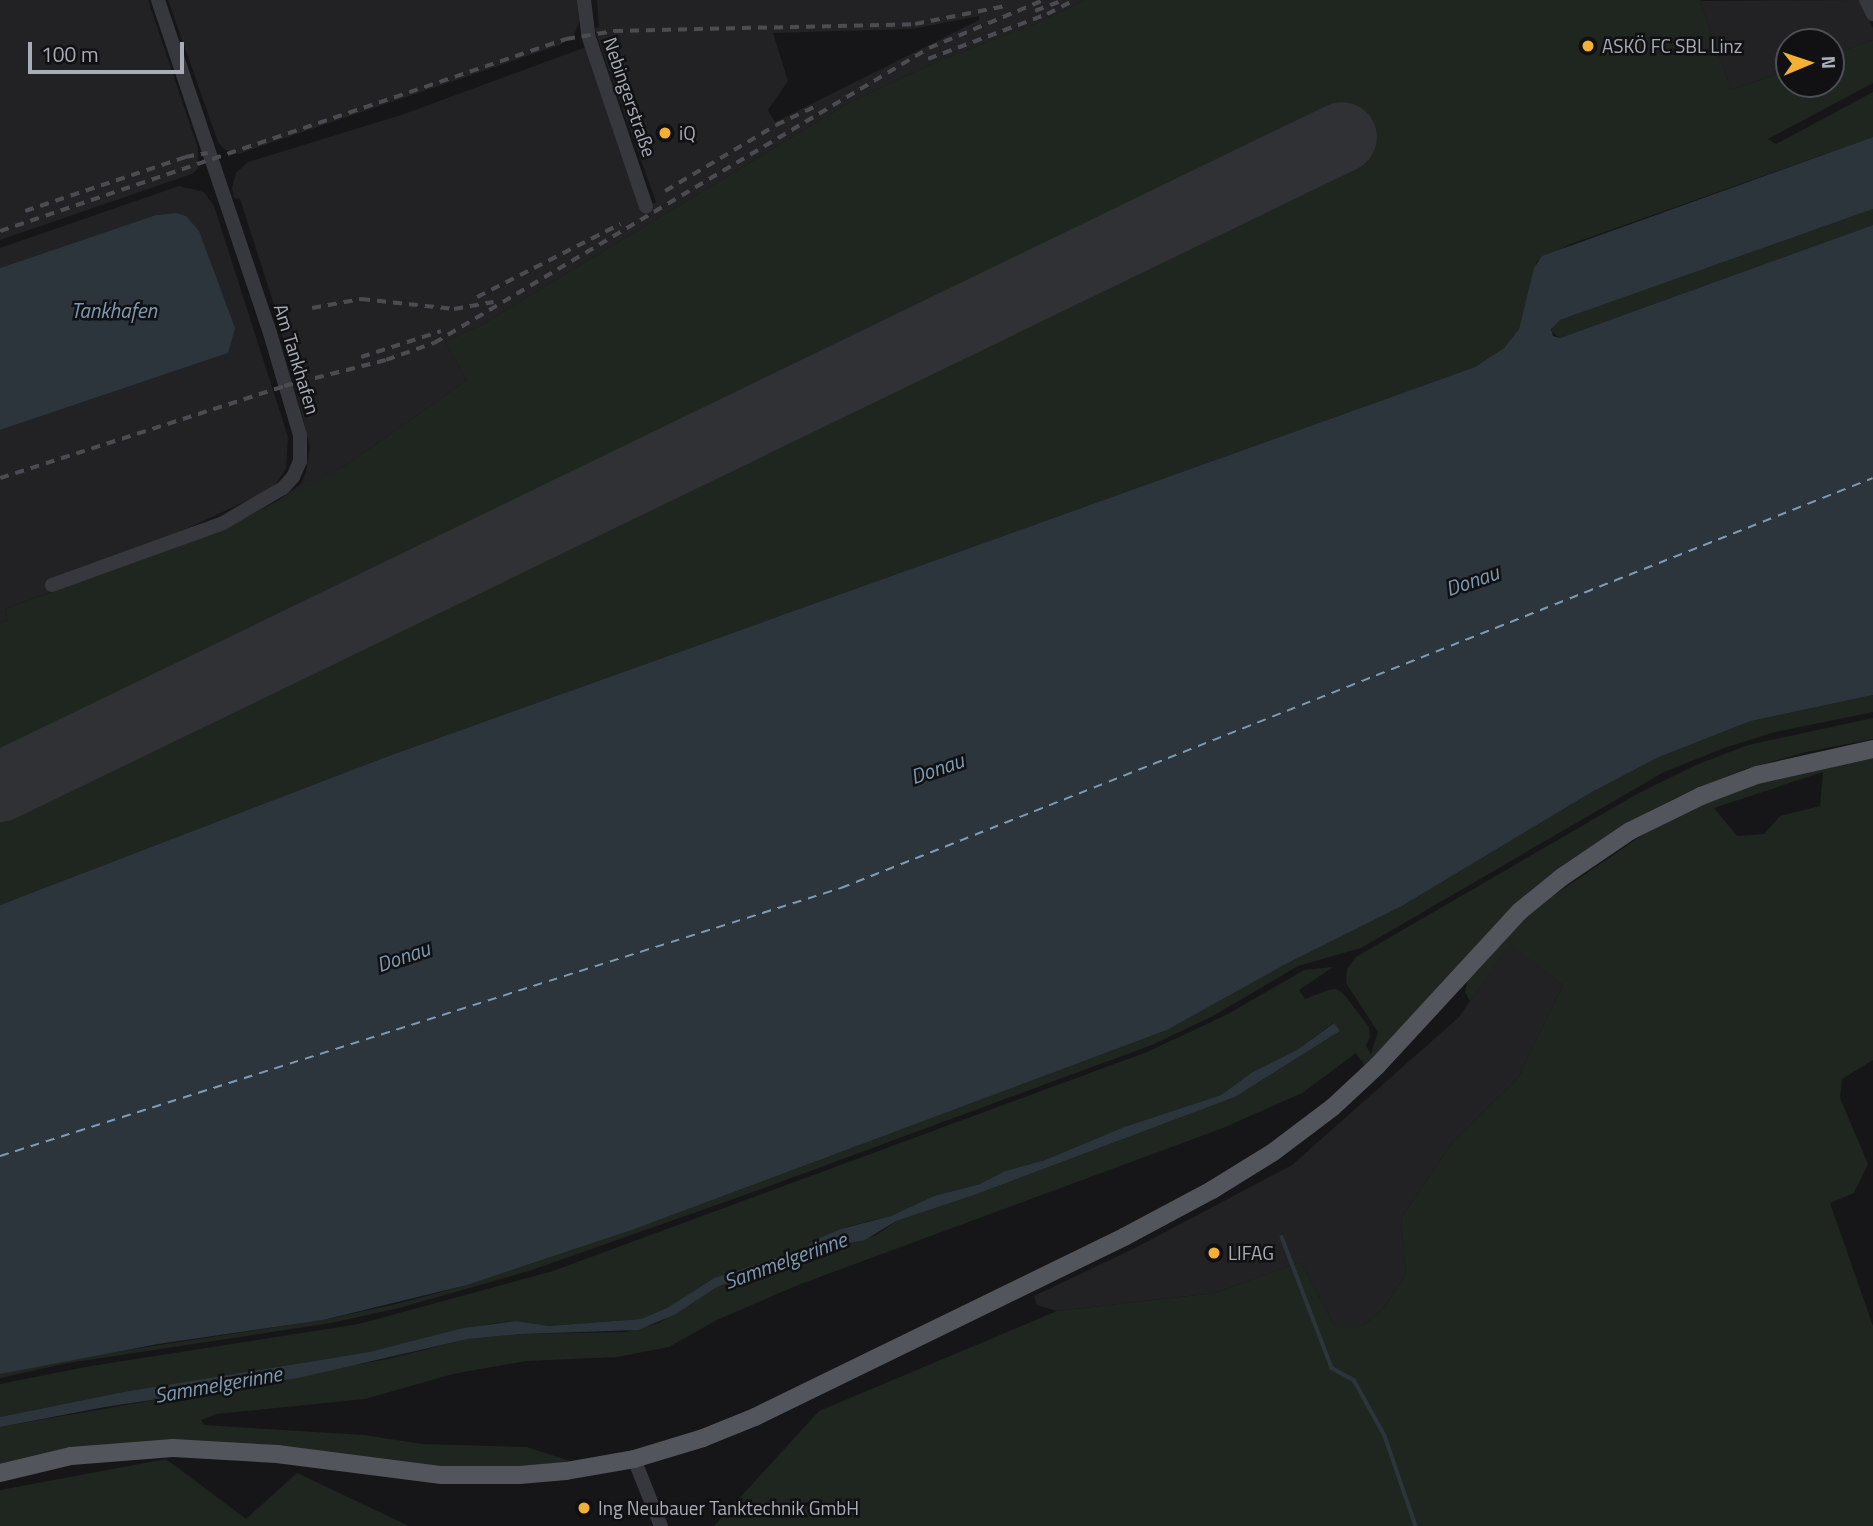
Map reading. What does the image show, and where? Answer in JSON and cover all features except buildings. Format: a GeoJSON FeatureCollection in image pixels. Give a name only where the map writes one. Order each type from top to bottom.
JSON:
{"type":"FeatureCollection","features":[{"type":"Feature","properties":{"kind":"main road"},"geometry":{"type":"LineString","coordinates":[[0,1473],[71,1455],[149,1448],[268,1453],[471,1476],[543,1474],[634,1459],[703,1438],[755,1417],[1212,1190],[1272,1153],[1333,1107],[1385,1058],[1520,911],[1596,853],[1674,808],[1729,785],[1792,765],[1873,749]]}},
{"type":"Feature","properties":{"kind":"street","name":"Am Tankhafen"},"geometry":{"type":"LineString","coordinates":[[52,585],[223,523],[283,488],[293,477],[300,461],[300,436],[270,334],[158,0]]}},
{"type":"Feature","properties":{"kind":"street","name":"Nebingerstraße"},"geometry":{"type":"LineString","coordinates":[[584,0],[588,35],[646,206]]}},
{"type":"Feature","properties":{"kind":"street"},"geometry":{"type":"LineString","coordinates":[[1866,0],[1873,14]]}},
{"type":"Feature","properties":{"kind":"street"},"geometry":{"type":"LineString","coordinates":[[634,1459],[661,1526]]}},
{"type":"Feature","properties":{"kind":"shaded area"},"geometry":{"type":"Polygon","coordinates":[[[0,0],[148,0],[198,148],[198,168],[192,174],[0,240],[0,0]]]}},
{"type":"Feature","properties":{"kind":"shaded area"},"geometry":{"type":"Polygon","coordinates":[[[168,0],[579,0],[580,20],[574,35],[560,45],[238,154],[224,149],[218,142],[168,0]]]}},
{"type":"Feature","properties":{"kind":"shaded area"},"geometry":{"type":"Polygon","coordinates":[[[597,0],[1085,0],[1040,22],[938,61],[847,104],[483,324],[445,342],[467,380],[342,468],[270,507],[301,484],[310,447],[276,311],[240,199],[234,198],[232,188],[236,173],[248,162],[404,114],[586,47],[642,210],[656,202],[594,28],[599,27],[597,0]],[[979,16],[912,29],[773,33],[788,81],[768,110],[775,122],[979,20],[979,16]]]}},
{"type":"Feature","properties":{"kind":"shaded area"},"geometry":{"type":"Polygon","coordinates":[[[1085,0],[1702,0],[1700,1],[1731,90],[1775,75],[1775,98],[1845,98],[1768,139],[1776,144],[1873,92],[1873,137],[1571,244],[1537,261],[1519,329],[1504,348],[1475,367],[386,757],[0,905],[0,623],[8,620],[5,609],[215,533],[342,468],[467,380],[445,342],[483,324],[847,104],[938,61],[1040,22],[1085,0]]]}},
{"type":"Feature","properties":{"kind":"shaded area"},"geometry":{"type":"Polygon","coordinates":[[[1859,0],[1873,28],[1873,40],[1845,50],[1845,28],[1775,28],[1775,75],[1731,90],[1700,1],[1859,0]]]}},
{"type":"Feature","properties":{"kind":"shaded area"},"geometry":{"type":"Polygon","coordinates":[[[1873,40],[1873,83],[1845,98],[1845,50],[1873,40]]]}},
{"type":"Feature","properties":{"kind":"shaded area"},"geometry":{"type":"Polygon","coordinates":[[[179,186],[204,192],[214,206],[288,437],[286,468],[276,484],[265,492],[54,591],[5,609],[8,620],[0,623],[0,430],[228,353],[186,216],[177,213],[156,215],[0,268],[0,248],[179,186]]]}},
{"type":"Feature","properties":{"kind":"shaded area"},"geometry":{"type":"Polygon","coordinates":[[[1873,209],[1873,225],[1560,338],[1552,332],[1552,325],[1560,320],[1873,209]]]}},
{"type":"Feature","properties":{"kind":"shaded area"},"geometry":{"type":"Polygon","coordinates":[[[1873,695],[1873,712],[1775,732],[1724,748],[1664,772],[1361,948],[1298,966],[1213,1016],[1152,1045],[742,1196],[529,1271],[399,1308],[331,1323],[68,1363],[0,1378],[0,1374],[68,1359],[323,1320],[396,1304],[467,1285],[632,1230],[1167,1030],[1286,964],[1402,906],[1592,792],[1659,757],[1751,721],[1873,695]]]}},
{"type":"Feature","properties":{"kind":"shaded area"},"geometry":{"type":"Polygon","coordinates":[[[1873,718],[1873,739],[1806,752],[1742,770],[1675,798],[1624,825],[1568,862],[1515,904],[1365,1066],[1356,1053],[1302,1093],[1223,1128],[798,1285],[717,1320],[669,1347],[617,1357],[526,1361],[453,1374],[365,1399],[216,1414],[201,1420],[204,1425],[364,1435],[422,1444],[527,1447],[573,1462],[506,1467],[443,1467],[288,1448],[161,1440],[71,1448],[0,1465],[0,1427],[388,1359],[468,1339],[522,1334],[626,1332],[659,1323],[717,1287],[877,1235],[896,1221],[977,1194],[1235,1097],[1340,1031],[1333,1023],[1297,1050],[1251,1073],[1221,1095],[1124,1127],[1045,1160],[1005,1171],[980,1184],[934,1196],[891,1216],[850,1226],[815,1240],[802,1250],[714,1278],[667,1308],[641,1319],[549,1326],[516,1321],[494,1323],[369,1352],[123,1392],[0,1417],[0,1384],[91,1366],[359,1324],[553,1271],[1147,1052],[1228,1014],[1304,970],[1333,967],[1299,990],[1305,999],[1328,990],[1336,989],[1343,993],[1369,1027],[1370,1037],[1366,1046],[1371,1054],[1378,1032],[1346,983],[1347,969],[1356,957],[1637,794],[1696,765],[1748,745],[1873,718]]]}},
{"type":"Feature","properties":{"kind":"shaded area"},"geometry":{"type":"Polygon","coordinates":[[[1873,757],[1873,1060],[1842,1079],[1840,1098],[1868,1164],[1854,1193],[1830,1203],[1873,1326],[1873,1526],[714,1526],[819,1411],[1057,1311],[1215,1293],[1301,1262],[1335,1327],[1362,1327],[1384,1308],[1406,1273],[1401,1218],[1453,1142],[1518,1078],[1563,985],[1510,944],[1470,1001],[1465,992],[1468,978],[1520,922],[1550,898],[1644,834],[1702,805],[1769,780],[1873,757]],[[1823,772],[1714,808],[1737,836],[1764,834],[1780,816],[1820,806],[1823,772]]]}},
{"type":"Feature","properties":{"kind":"shaded area"},"geometry":{"type":"Polygon","coordinates":[[[1510,943],[1563,985],[1518,1078],[1453,1142],[1401,1218],[1406,1273],[1384,1308],[1362,1327],[1335,1327],[1301,1262],[1215,1293],[1057,1311],[1037,1305],[1034,1296],[1137,1247],[1292,1165],[1459,1017],[1510,943]]]}},
{"type":"Feature","properties":{"kind":"shaded area"},"geometry":{"type":"Polygon","coordinates":[[[166,1459],[246,1519],[297,1473],[409,1526],[0,1526],[0,1490],[166,1459]]]}},
{"type":"Feature","properties":{"kind":"water","name":"Donau"},"geometry":{"type":"Polygon","coordinates":[[[1873,137],[1873,209],[1560,320],[1551,329],[1553,336],[1560,338],[1873,225],[1873,695],[1751,721],[1659,757],[1592,792],[1402,906],[1286,964],[1167,1030],[632,1230],[467,1285],[323,1320],[158,1344],[0,1374],[0,905],[386,757],[1475,367],[1504,348],[1519,329],[1534,268],[1542,256],[1873,137]]]}},
{"type":"Feature","properties":{"kind":"water","name":"Tankhafen"},"geometry":{"type":"Polygon","coordinates":[[[177,213],[186,216],[199,231],[235,328],[228,353],[0,430],[0,268],[156,215],[177,213]]]}},
{"type":"Feature","properties":{"kind":"water","name":"Sammelgerinne"},"geometry":{"type":"Polygon","coordinates":[[[1334,1023],[1340,1031],[1235,1097],[977,1194],[896,1221],[865,1240],[841,1245],[717,1287],[674,1315],[638,1330],[522,1334],[468,1339],[298,1378],[105,1407],[0,1427],[0,1417],[123,1392],[369,1352],[464,1328],[516,1321],[549,1326],[641,1319],[667,1308],[714,1278],[802,1250],[815,1240],[841,1229],[891,1216],[934,1196],[980,1184],[1005,1171],[1045,1160],[1124,1127],[1221,1095],[1251,1073],[1297,1050],[1334,1023]]]}},
{"type":"Feature","properties":{"kind":"waterway"},"geometry":{"type":"LineString","coordinates":[[1282,1237],[1332,1368],[1354,1380],[1385,1436],[1416,1526]]}},
{"type":"Feature","properties":{"kind":"ferry route"},"geometry":{"type":"LineString","coordinates":[[0,1156],[841,888],[1873,478]]}},
{"type":"Feature","properties":{"kind":"runway"},"geometry":{"type":"LineString","coordinates":[[0,787],[1342,137]]}},
{"type":"Feature","properties":{"kind":"railway"},"geometry":{"type":"LineString","coordinates":[[0,478],[284,386],[386,360],[434,343],[929,48],[1044,0]]}},
{"type":"Feature","properties":{"kind":"railway"},"geometry":{"type":"LineString","coordinates":[[1035,11],[1064,0]]}},
{"type":"Feature","properties":{"kind":"railway"},"geometry":{"type":"LineString","coordinates":[[928,59],[1047,14],[1075,0]]}},
{"type":"Feature","properties":{"kind":"railway"},"geometry":{"type":"LineString","coordinates":[[0,231],[566,39],[614,31],[915,24],[1005,6]]}},
{"type":"Feature","properties":{"kind":"railway"},"geometry":{"type":"LineString","coordinates":[[665,191],[776,125],[814,107]]}},
{"type":"Feature","properties":{"kind":"railway"},"geometry":{"type":"LineString","coordinates":[[25,211],[185,157],[208,153]]}},
{"type":"Feature","properties":{"kind":"railway"},"geometry":{"type":"LineString","coordinates":[[477,297],[620,224]]}},
{"type":"Feature","properties":{"kind":"railway"},"geometry":{"type":"LineString","coordinates":[[312,308],[361,299],[454,309],[493,302]]}},
{"type":"Feature","properties":{"kind":"railway"},"geometry":{"type":"LineString","coordinates":[[361,357],[441,331]]}},
{"type":"Feature","properties":{"kind":"place","name":"ASKÖ FC SBL Linz"},"geometry":{"type":"Point","coordinates":[1588,46]}},
{"type":"Feature","properties":{"kind":"place","name":"iQ"},"geometry":{"type":"Point","coordinates":[665,133]}},
{"type":"Feature","properties":{"kind":"place","name":"LIFAG"},"geometry":{"type":"Point","coordinates":[1214,1253]}},
{"type":"Feature","properties":{"kind":"place","name":"Ing Neubauer Tanktechnik GmbH"},"geometry":{"type":"Point","coordinates":[584,1508]}}]}
